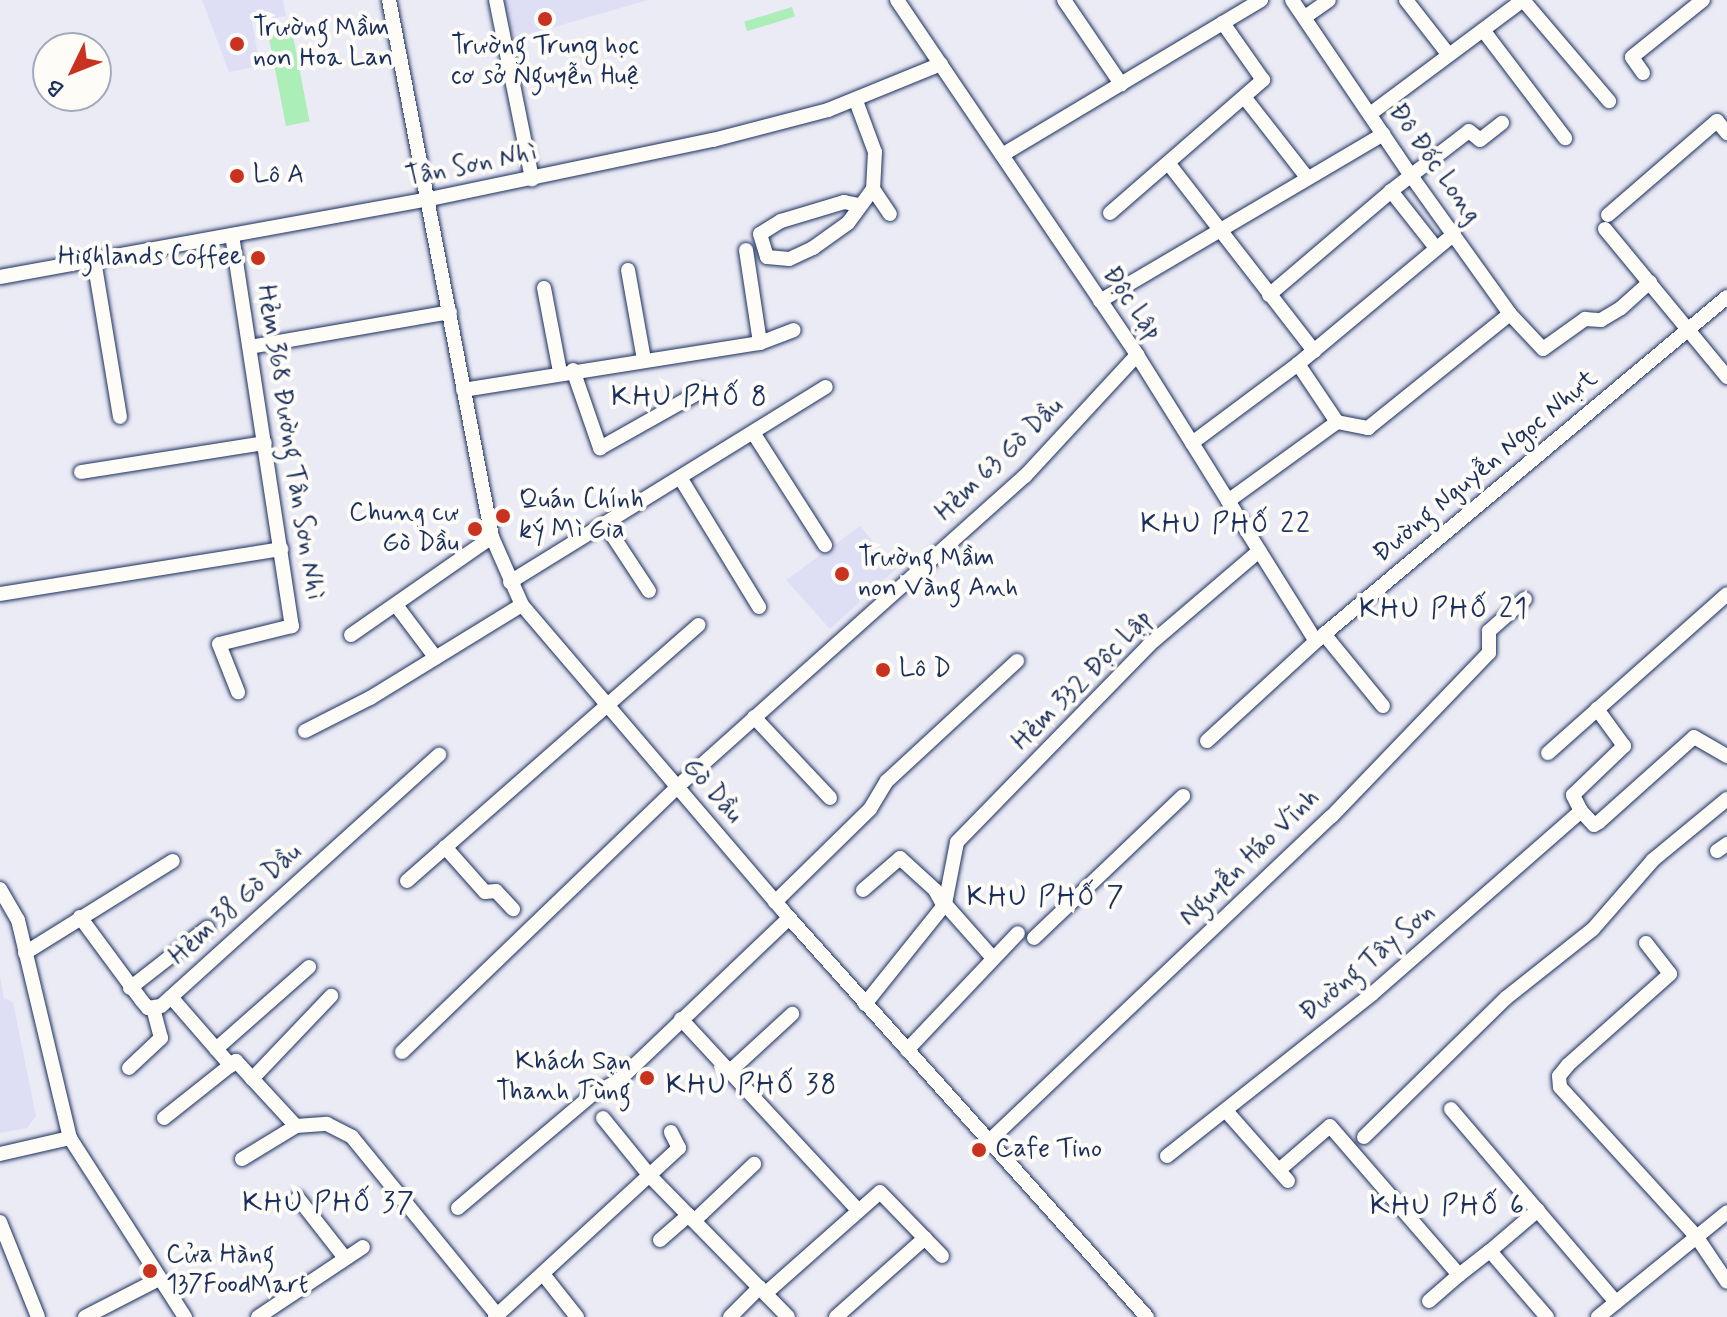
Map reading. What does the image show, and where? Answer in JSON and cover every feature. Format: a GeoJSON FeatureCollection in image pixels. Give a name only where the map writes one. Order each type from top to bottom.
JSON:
{"type":"FeatureCollection","features":[{"type":"Feature","properties":{"kind":"street","name":"Gò Dầu"},"geometry":{"type":"LineString","coordinates":[[389,0],[430,199],[492,537],[522,605],[789,918],[1147,1317]]}},
{"type":"Feature","properties":{"kind":"street"},"geometry":{"type":"LineString","coordinates":[[496,0],[532,179]]}},
{"type":"Feature","properties":{"kind":"street","name":"Độc Lập"},"geometry":{"type":"LineString","coordinates":[[897,0],[1137,355],[1259,551],[1320,637],[1383,706]]}},
{"type":"Feature","properties":{"kind":"street"},"geometry":{"type":"LineString","coordinates":[[1064,0],[1121,84]]}},
{"type":"Feature","properties":{"kind":"street"},"geometry":{"type":"LineString","coordinates":[[1002,155],[1261,0]]}},
{"type":"Feature","properties":{"kind":"street","name":"Đô Đốc Long"},"geometry":{"type":"LineString","coordinates":[[1292,0],[1510,314],[1543,349],[1585,319],[1601,320],[1621,308],[1650,282]]}},
{"type":"Feature","properties":{"kind":"street"},"geometry":{"type":"LineString","coordinates":[[1305,17],[1329,0]]}},
{"type":"Feature","properties":{"kind":"street"},"geometry":{"type":"LineString","coordinates":[[1406,0],[1448,54]]}},
{"type":"Feature","properties":{"kind":"street"},"geometry":{"type":"LineString","coordinates":[[1370,114],[1483,30],[1514,3],[1523,0],[1534,8],[1609,101]]}},
{"type":"Feature","properties":{"kind":"street"},"geometry":{"type":"LineString","coordinates":[[1643,73],[1632,57],[1703,0]]}},
{"type":"Feature","properties":{"kind":"street"},"geometry":{"type":"LineString","coordinates":[[1110,213],[1263,80],[1223,23]]}},
{"type":"Feature","properties":{"kind":"street"},"geometry":{"type":"LineString","coordinates":[[1483,30],[1565,138]]}},
{"type":"Feature","properties":{"kind":"street","name":"Tân Sơn Nhì"},"geometry":{"type":"LineString","coordinates":[[0,277],[430,199],[756,130],[856,101],[941,64]]}},
{"type":"Feature","properties":{"kind":"street"},"geometry":{"type":"LineString","coordinates":[[1245,98],[1306,176]]}},
{"type":"Feature","properties":{"kind":"street"},"geometry":{"type":"LineString","coordinates":[[856,101],[875,152],[873,189],[890,214]]}},
{"type":"Feature","properties":{"kind":"street"},"geometry":{"type":"LineString","coordinates":[[1727,133],[1717,121],[1607,222],[1686,331],[1727,377]]}},
{"type":"Feature","properties":{"kind":"street"},"geometry":{"type":"LineString","coordinates":[[1269,295],[1391,191],[1469,131],[1480,140],[1502,123]]}},
{"type":"Feature","properties":{"kind":"street"},"geometry":{"type":"LineString","coordinates":[[1100,301],[1306,176],[1383,134]]}},
{"type":"Feature","properties":{"kind":"street"},"geometry":{"type":"LineString","coordinates":[[1169,164],[1314,351]]}},
{"type":"Feature","properties":{"kind":"street"},"geometry":{"type":"LineString","coordinates":[[858,205],[844,202],[781,221],[760,234],[767,257],[789,259],[813,248],[848,223],[858,205],[873,189]]}},
{"type":"Feature","properties":{"kind":"street"},"geometry":{"type":"LineString","coordinates":[[1391,191],[1436,248]]}},
{"type":"Feature","properties":{"kind":"street"},"geometry":{"type":"LineString","coordinates":[[1192,443],[1298,364],[1454,234]]}},
{"type":"Feature","properties":{"kind":"street","name":"Hẻm 368 Đường Tân Sơn Nhì"},"geometry":{"type":"LineString","coordinates":[[232,235],[292,626],[219,644],[238,692]]}},
{"type":"Feature","properties":{"kind":"street"},"geometry":{"type":"LineString","coordinates":[[746,250],[760,343]]}},
{"type":"Feature","properties":{"kind":"street"},"geometry":{"type":"LineString","coordinates":[[94,260],[120,417]]}},
{"type":"Feature","properties":{"kind":"street"},"geometry":{"type":"LineString","coordinates":[[628,270],[644,360]]}},
{"type":"Feature","properties":{"kind":"street"},"geometry":{"type":"LineString","coordinates":[[544,288],[567,371],[600,448],[701,391]]}},
{"type":"Feature","properties":{"kind":"street","name":"Đường Nguyễn Ngọc Nhựt"},"geometry":{"type":"LineString","coordinates":[[1207,741],[1320,637],[1727,297]]}},
{"type":"Feature","properties":{"kind":"street"},"geometry":{"type":"LineString","coordinates":[[250,347],[450,312]]}},
{"type":"Feature","properties":{"kind":"street"},"geometry":{"type":"LineString","coordinates":[[1298,364],[1337,422],[1355,429],[1377,422],[1510,314]]}},
{"type":"Feature","properties":{"kind":"street"},"geometry":{"type":"LineString","coordinates":[[463,390],[567,371],[760,343],[794,330]]}},
{"type":"Feature","properties":{"kind":"street","name":"Hẻm 63 Gò Dầu"},"geometry":{"type":"LineString","coordinates":[[402,1052],[677,787],[1025,476],[1137,355]]}},
{"type":"Feature","properties":{"kind":"street"},"geometry":{"type":"LineString","coordinates":[[510,582],[826,387]]}},
{"type":"Feature","properties":{"kind":"street"},"geometry":{"type":"LineString","coordinates":[[1228,501],[1337,422]]}},
{"type":"Feature","properties":{"kind":"street"},"geometry":{"type":"LineString","coordinates":[[754,434],[825,545]]}},
{"type":"Feature","properties":{"kind":"street"},"geometry":{"type":"LineString","coordinates":[[81,472],[265,443]]}},
{"type":"Feature","properties":{"kind":"street"},"geometry":{"type":"LineString","coordinates":[[681,479],[759,607]]}},
{"type":"Feature","properties":{"kind":"street"},"geometry":{"type":"LineString","coordinates":[[605,524],[649,591]]}},
{"type":"Feature","properties":{"kind":"street"},"geometry":{"type":"LineString","coordinates":[[351,635],[492,537]]}},
{"type":"Feature","properties":{"kind":"street"},"geometry":{"type":"LineString","coordinates":[[0,594],[281,549]]}},
{"type":"Feature","properties":{"kind":"street","name":"Hẻm 332 Độc Lập"},"geometry":{"type":"LineString","coordinates":[[945,905],[957,842],[1149,645],[1259,551]]}},
{"type":"Feature","properties":{"kind":"street"},"geometry":{"type":"LineString","coordinates":[[1548,753],[1727,594]]}},
{"type":"Feature","properties":{"kind":"street","name":"Nguyễn Háo Vĩnh"},"geometry":{"type":"LineString","coordinates":[[989,1141],[1331,817],[1489,653],[1489,631],[1525,599]]}},
{"type":"Feature","properties":{"kind":"street"},"geometry":{"type":"LineString","coordinates":[[396,605],[436,658]]}},
{"type":"Feature","properties":{"kind":"street"},"geometry":{"type":"LineString","coordinates":[[305,731],[436,658],[522,605]]}},
{"type":"Feature","properties":{"kind":"street"},"geometry":{"type":"LineString","coordinates":[[407,881],[698,625]]}},
{"type":"Feature","properties":{"kind":"street"},"geometry":{"type":"LineString","coordinates":[[775,902],[870,809],[887,781],[1017,661]]}},
{"type":"Feature","properties":{"kind":"street"},"geometry":{"type":"LineString","coordinates":[[1597,709],[1624,746],[1573,795],[1581,811],[1594,825],[1694,737],[1727,756]]}},
{"type":"Feature","properties":{"kind":"street"},"geometry":{"type":"LineString","coordinates":[[754,717],[830,798]]}},
{"type":"Feature","properties":{"kind":"street","name":"Hẻm 38 Gò Dầu"},"geometry":{"type":"LineString","coordinates":[[153,1009],[171,997],[439,755]]}},
{"type":"Feature","properties":{"kind":"street"},"geometry":{"type":"LineString","coordinates":[[1034,938],[1183,796]]}},
{"type":"Feature","properties":{"kind":"street"},"geometry":{"type":"LineString","coordinates":[[1364,1137],[1471,1036],[1506,998],[1593,929],[1653,860],[1727,799]]}},
{"type":"Feature","properties":{"kind":"street","name":"Đường Tây Sơn"},"geometry":{"type":"LineString","coordinates":[[1167,1156],[1227,1112],[1372,994],[1581,811]]}},
{"type":"Feature","properties":{"kind":"street"},"geometry":{"type":"LineString","coordinates":[[445,847],[485,892],[496,891],[513,909]]}},
{"type":"Feature","properties":{"kind":"street"},"geometry":{"type":"LineString","coordinates":[[863,890],[900,858],[935,890],[993,958]]}},
{"type":"Feature","properties":{"kind":"street"},"geometry":{"type":"LineString","coordinates":[[25,953],[173,861]]}},
{"type":"Feature","properties":{"kind":"street"},"geometry":{"type":"LineString","coordinates":[[0,889],[18,920],[70,1138],[157,1280],[185,1317]]}},
{"type":"Feature","properties":{"kind":"street"},"geometry":{"type":"LineString","coordinates":[[865,1004],[945,905]]}},
{"type":"Feature","properties":{"kind":"street"},"geometry":{"type":"LineString","coordinates":[[80,917],[130,988],[153,1009],[161,1038],[129,1068]]}},
{"type":"Feature","properties":{"kind":"street"},"geometry":{"type":"LineString","coordinates":[[458,1208],[593,1094],[618,1081],[789,918]]}},
{"type":"Feature","properties":{"kind":"street"},"geometry":{"type":"LineString","coordinates":[[130,988],[207,928]]}},
{"type":"Feature","properties":{"kind":"street"},"geometry":{"type":"LineString","coordinates":[[907,1050],[1018,933]]}},
{"type":"Feature","properties":{"kind":"street"},"geometry":{"type":"LineString","coordinates":[[1646,943],[1670,974],[1568,1065],[1559,1076],[1560,1087],[1696,1236],[1727,1282]]}},
{"type":"Feature","properties":{"kind":"street"},"geometry":{"type":"LineString","coordinates":[[216,1049],[309,967]]}},
{"type":"Feature","properties":{"kind":"street"},"geometry":{"type":"LineString","coordinates":[[252,1079],[331,996]]}},
{"type":"Feature","properties":{"kind":"street"},"geometry":{"type":"LineString","coordinates":[[171,997],[216,1049],[252,1079],[296,1126]]}},
{"type":"Feature","properties":{"kind":"street"},"geometry":{"type":"LineString","coordinates":[[729,1072],[792,1014]]}},
{"type":"Feature","properties":{"kind":"street"},"geometry":{"type":"LineString","coordinates":[[681,1019],[858,1210]]}},
{"type":"Feature","properties":{"kind":"street"},"geometry":{"type":"LineString","coordinates":[[164,1118],[234,1064]]}},
{"type":"Feature","properties":{"kind":"street"},"geometry":{"type":"LineString","coordinates":[[1451,1109],[1616,1302]]}},
{"type":"Feature","properties":{"kind":"street"},"geometry":{"type":"LineString","coordinates":[[1227,1112],[1283,1176],[1330,1126],[1459,1275]]}},
{"type":"Feature","properties":{"kind":"street"},"geometry":{"type":"LineString","coordinates":[[603,1118],[650,1176],[788,1317]]}},
{"type":"Feature","properties":{"kind":"street"},"geometry":{"type":"LineString","coordinates":[[242,1159],[296,1126],[327,1124],[352,1137],[496,1316],[679,1148],[671,1132]]}},
{"type":"Feature","properties":{"kind":"street"},"geometry":{"type":"LineString","coordinates":[[0,1154],[70,1138]]}},
{"type":"Feature","properties":{"kind":"street"},"geometry":{"type":"LineString","coordinates":[[660,1240],[692,1218],[754,1164]]}},
{"type":"Feature","properties":{"kind":"street"},"geometry":{"type":"LineString","coordinates":[[730,1317],[880,1192],[942,1256]]}},
{"type":"Feature","properties":{"kind":"street"},"geometry":{"type":"LineString","coordinates":[[298,1198],[345,1258]]}},
{"type":"Feature","properties":{"kind":"street"},"geometry":{"type":"LineString","coordinates":[[1429,1301],[1538,1210]]}},
{"type":"Feature","properties":{"kind":"street"},"geometry":{"type":"LineString","coordinates":[[1598,1317],[1727,1212]]}},
{"type":"Feature","properties":{"kind":"street"},"geometry":{"type":"LineString","coordinates":[[1,1227],[38,1317]]}},
{"type":"Feature","properties":{"kind":"street"},"geometry":{"type":"LineString","coordinates":[[836,1317],[925,1238]]}},
{"type":"Feature","properties":{"kind":"street"},"geometry":{"type":"LineString","coordinates":[[258,1317],[363,1247]]}},
{"type":"Feature","properties":{"kind":"street"},"geometry":{"type":"LineString","coordinates":[[1490,1251],[1547,1317]]}},
{"type":"Feature","properties":{"kind":"street"},"geometry":{"type":"LineString","coordinates":[[543,1274],[577,1317]]}},
{"type":"Feature","properties":{"kind":"street"},"geometry":{"type":"LineString","coordinates":[[87,1317],[157,1280]]}},
{"type":"Feature","properties":{"kind":"shaded area","name":"Trường Mầm non Hoa Lan"},"geometry":{"type":"Polygon","coordinates":[[[202,0],[283,0],[286,16],[252,22],[260,66],[229,72],[202,0]]]}},
{"type":"Feature","properties":{"kind":"shaded area","name":"Trường Trung học cơ sở Nguyễn Huệ"},"geometry":{"type":"Polygon","coordinates":[[[504,0],[648,0],[513,39],[504,0]]]}},
{"type":"Feature","properties":{"kind":"shaded area","name":"Trường Mầm non Vàng Anh"},"geometry":{"type":"Polygon","coordinates":[[[860,526],[896,569],[830,629],[786,580],[860,526]]]}},
{"type":"Feature","properties":{"kind":"shaded area"},"geometry":{"type":"Polygon","coordinates":[[[0,976],[4,998],[13,1002],[36,1116],[27,1128],[0,1133],[0,976]]]}},
{"type":"Feature","properties":{"kind":"green space"},"geometry":{"type":"Polygon","coordinates":[[[792,7],[795,17],[747,31],[744,22],[792,7]]]}},
{"type":"Feature","properties":{"kind":"green space"},"geometry":{"type":"Polygon","coordinates":[[[292,31],[310,121],[286,126],[268,36],[292,31]]]}},
{"type":"Feature","properties":{"kind":"place","name":"Trường Trung học cơ sở Nguyễn Huệ"},"geometry":{"type":"Point","coordinates":[545,19]}},
{"type":"Feature","properties":{"kind":"place","name":"Trường Mầm non Hoa Lan"},"geometry":{"type":"Point","coordinates":[237,44]}},
{"type":"Feature","properties":{"kind":"place","name":"Lô A"},"geometry":{"type":"Point","coordinates":[237,176]}},
{"type":"Feature","properties":{"kind":"place","name":"Highlands Coffee"},"geometry":{"type":"Point","coordinates":[258,258]}},
{"type":"Feature","properties":{"kind":"place","name":"Quán Chính ký Mì Gia"},"geometry":{"type":"Point","coordinates":[503,516]}},
{"type":"Feature","properties":{"kind":"place","name":"Chung cư Gò Dầu"},"geometry":{"type":"Point","coordinates":[475,529]}},
{"type":"Feature","properties":{"kind":"place","name":"Trường Mầm non Vàng Anh"},"geometry":{"type":"Point","coordinates":[842,574]}},
{"type":"Feature","properties":{"kind":"place","name":"Lô D"},"geometry":{"type":"Point","coordinates":[883,670]}},
{"type":"Feature","properties":{"kind":"place","name":"Khách Sạn Thanh Tùng"},"geometry":{"type":"Point","coordinates":[647,1078]}},
{"type":"Feature","properties":{"kind":"place","name":"Cafe Tino"},"geometry":{"type":"Point","coordinates":[979,1150]}},
{"type":"Feature","properties":{"kind":"place","name":"Cửa Hàng 137FoodMart"},"geometry":{"type":"Point","coordinates":[150,1271]}},
{"type":"Feature","properties":{"kind":"district","name":"KHU PHỐ 8"},"geometry":{"type":"Point","coordinates":[690,398]}},
{"type":"Feature","properties":{"kind":"district","name":"KHU PHỐ 22"},"geometry":{"type":"Point","coordinates":[1226,525]}},
{"type":"Feature","properties":{"kind":"district","name":"KHU PHỐ 21"},"geometry":{"type":"Point","coordinates":[1444,610]}},
{"type":"Feature","properties":{"kind":"district","name":"KHU PHỐ 7"},"geometry":{"type":"Point","coordinates":[1046,898]}},
{"type":"Feature","properties":{"kind":"district","name":"KHU PHỐ 38"},"geometry":{"type":"Point","coordinates":[752,1086]}},
{"type":"Feature","properties":{"kind":"district","name":"KHU PHỐ 37"},"geometry":{"type":"Point","coordinates":[329,1204]}},
{"type":"Feature","properties":{"kind":"district","name":"KHU PHỐ 6"},"geometry":{"type":"Point","coordinates":[1448,1207]}}]}
